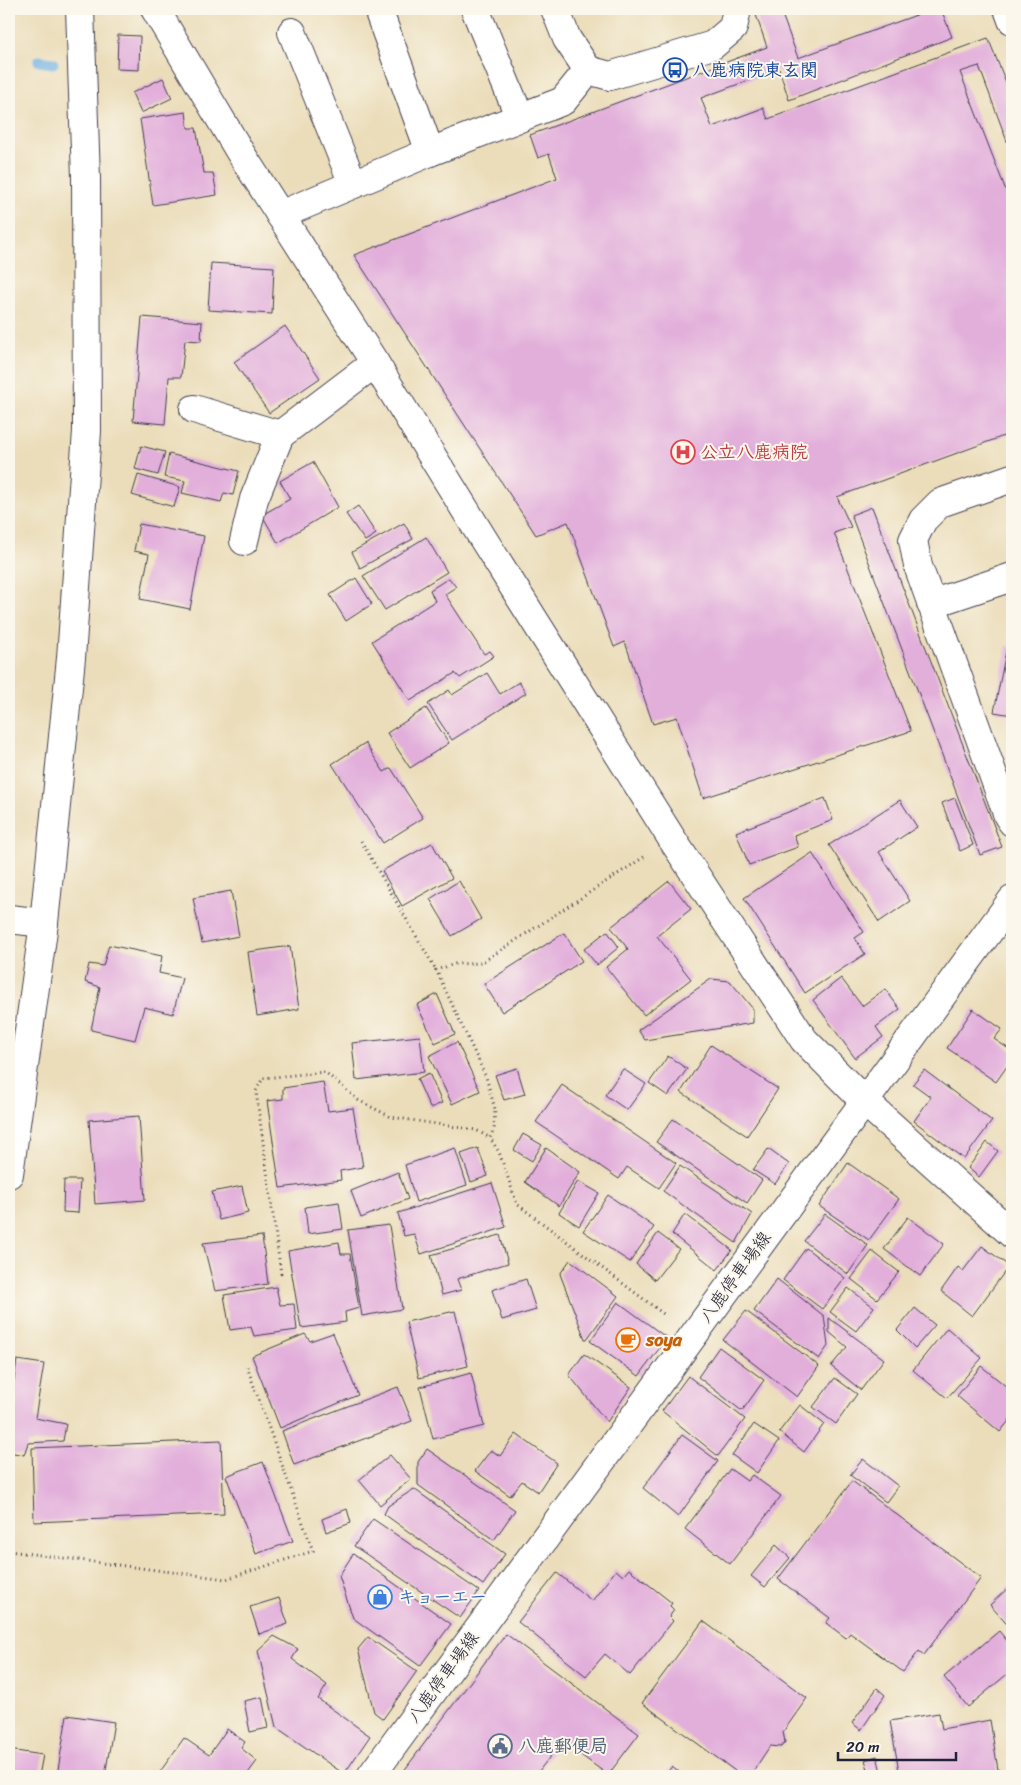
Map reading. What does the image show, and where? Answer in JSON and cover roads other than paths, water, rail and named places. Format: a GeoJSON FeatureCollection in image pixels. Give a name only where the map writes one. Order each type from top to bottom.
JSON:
{"type":"FeatureCollection","features":[{"type":"Feature","properties":{"kind":"street"},"geometry":{"type":"LineString","coordinates":[[9,1174],[44,924],[72,658],[87,431],[86,178],[80,9]]}},
{"type":"Feature","properties":{"kind":"street"},"geometry":{"type":"LineString","coordinates":[[155,9],[240,152],[375,363],[672,839],[804,1040],[864,1101],[1012,1234]]}},
{"type":"Feature","properties":{"kind":"street"},"geometry":{"type":"LineString","coordinates":[[382,9],[380,14],[430,152]]}},
{"type":"Feature","properties":{"kind":"street"},"geometry":{"type":"LineString","coordinates":[[475,9],[520,118]]}},
{"type":"Feature","properties":{"kind":"street"},"geometry":{"type":"LineString","coordinates":[[555,9],[567,40],[588,70],[610,76],[713,44],[733,28],[737,9]]}},
{"type":"Feature","properties":{"kind":"street"},"geometry":{"type":"LineString","coordinates":[[1008,9],[1012,20]]}},
{"type":"Feature","properties":{"kind":"street"},"geometry":{"type":"LineString","coordinates":[[292,32],[353,184]]}},
{"type":"Feature","properties":{"kind":"street"},"geometry":{"type":"LineString","coordinates":[[280,215],[430,152],[563,101],[588,70]]}},
{"type":"Feature","properties":{"kind":"street"},"geometry":{"type":"LineString","coordinates":[[244,541],[254,499],[280,435],[375,363]]}},
{"type":"Feature","properties":{"kind":"street"},"geometry":{"type":"LineString","coordinates":[[194,409],[280,435]]}},
{"type":"Feature","properties":{"kind":"street"},"geometry":{"type":"LineString","coordinates":[[1012,478],[940,503],[922,520],[913,540],[918,566],[1008,816],[1012,822]]}},
{"type":"Feature","properties":{"kind":"street"},"geometry":{"type":"LineString","coordinates":[[932,604],[1012,577]]}},
{"type":"Feature","properties":{"kind":"street","name":"八鹿停車場線"},"geometry":{"type":"LineString","coordinates":[[371,1776],[1012,900]]}},
{"type":"Feature","properties":{"kind":"street"},"geometry":{"type":"LineString","coordinates":[[13,919],[44,924]]}},
{"type":"Feature","properties":{"kind":"waterway"},"geometry":{"type":"LineString","coordinates":[[39,61],[53,63]]}},
{"type":"Feature","properties":{"kind":"place","name":"八鹿病院東玄関"},"geometry":{"type":"Point","coordinates":[675,70]}},
{"type":"Feature","properties":{"kind":"place","name":"公立八鹿病院"},"geometry":{"type":"Point","coordinates":[683,452]}},
{"type":"Feature","properties":{"kind":"place","name":"soya"},"geometry":{"type":"Point","coordinates":[628,1340]}},
{"type":"Feature","properties":{"kind":"place","name":"キョーエー"},"geometry":{"type":"Point","coordinates":[380,1597]}},
{"type":"Feature","properties":{"kind":"place","name":"八鹿郵便局"},"geometry":{"type":"Point","coordinates":[500,1746]}}]}
